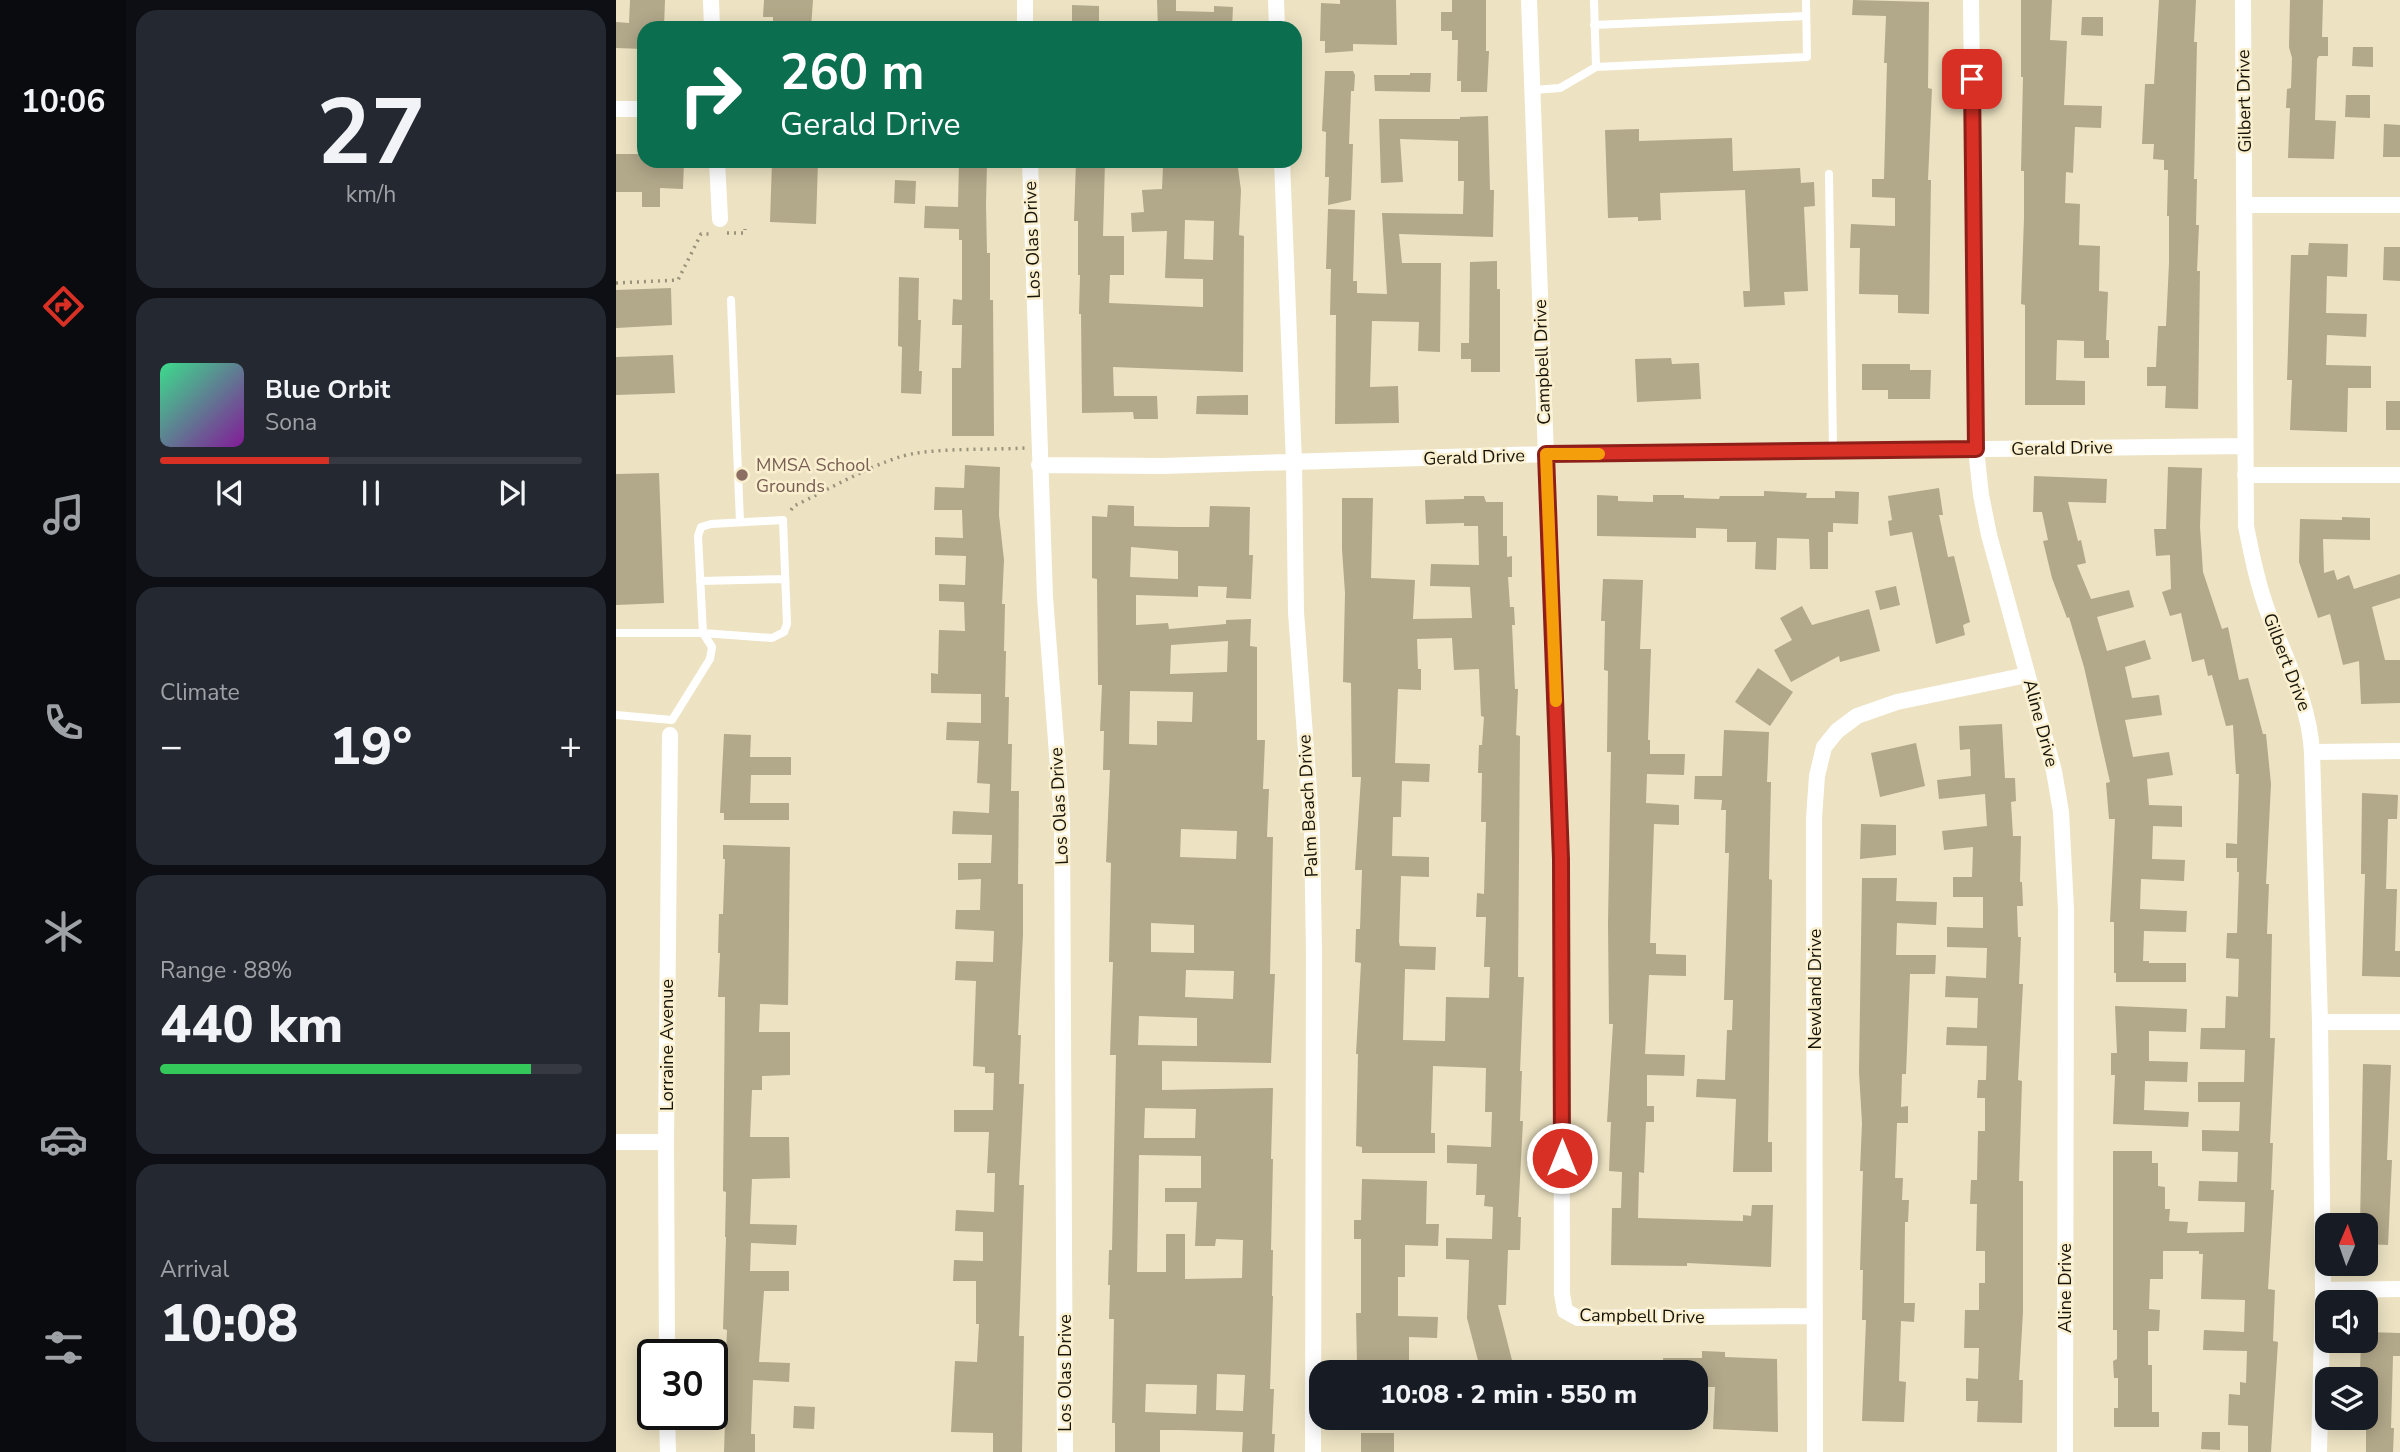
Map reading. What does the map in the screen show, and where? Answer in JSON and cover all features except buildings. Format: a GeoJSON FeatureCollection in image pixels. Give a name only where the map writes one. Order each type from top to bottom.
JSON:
{"type":"FeatureCollection","features":[{"type":"Feature","properties":{"kind":"street"},"geometry":{"type":"LineString","coordinates":[[711,0],[712,21]]}},
{"type":"Feature","properties":{"kind":"street"},"geometry":{"type":"LineString","coordinates":[[1024,0],[1025,21]]}},
{"type":"Feature","properties":{"kind":"street"},"geometry":{"type":"LineString","coordinates":[[1276,0],[1277,21]]}},
{"type":"Feature","properties":{"kind":"street","name":"Campbell Drive"},"geometry":{"type":"LineString","coordinates":[[1529,0],[1561,859],[1562,1294],[1565,1311],[1578,1318],[1815,1316]]}},
{"type":"Feature","properties":{"kind":"street","name":"Aline Drive"},"geometry":{"type":"LineString","coordinates":[[1971,0],[1976,449],[1981,495],[1989,535],[2054,771],[2061,811],[2066,909],[2065,1452]]}},
{"type":"Feature","properties":{"kind":"street","name":"Gilbert Drive"},"geometry":{"type":"LineString","coordinates":[[2243,0],[2246,526],[2254,569],[2306,710],[2310,728],[2320,1022],[2323,1290]]}},
{"type":"Feature","properties":{"kind":"street"},"geometry":{"type":"LineString","coordinates":[[616,109],[637,109]]}},
{"type":"Feature","properties":{"kind":"street"},"geometry":{"type":"LineString","coordinates":[[717,168],[720,219]]}},
{"type":"Feature","properties":{"kind":"street","name":"Los Olas Drive"},"geometry":{"type":"LineString","coordinates":[[1030,168],[1045,609],[1062,842],[1065,1452]]}},
{"type":"Feature","properties":{"kind":"street","name":"Palm Beach Drive"},"geometry":{"type":"LineString","coordinates":[[1282,168],[1294,463],[1296,612],[1312,832],[1313,1452]]}},
{"type":"Feature","properties":{"kind":"street"},"geometry":{"type":"LineString","coordinates":[[2246,205],[2400,205]]}},
{"type":"Feature","properties":{"kind":"street","name":"Gerald Drive"},"geometry":{"type":"LineString","coordinates":[[1040,465],[1162,466],[1546,454],[2244,446]]}},
{"type":"Feature","properties":{"kind":"street"},"geometry":{"type":"LineString","coordinates":[[2245,475],[2400,475]]}},
{"type":"Feature","properties":{"kind":"street","name":"Newland Drive"},"geometry":{"type":"LineString","coordinates":[[1815,1452],[1815,818],[1817,776],[1824,747],[1837,731],[1857,716],[1897,702],[2027,676]]}},
{"type":"Feature","properties":{"kind":"street","name":"Lorraine Avenue"},"geometry":{"type":"LineString","coordinates":[[667,1339],[666,1142],[671,727]]}},
{"type":"Feature","properties":{"kind":"street"},"geometry":{"type":"LineString","coordinates":[[2312,752],[2400,751]]}},
{"type":"Feature","properties":{"kind":"street"},"geometry":{"type":"LineString","coordinates":[[2320,1022],[2400,1021]]}},
{"type":"Feature","properties":{"kind":"street"},"geometry":{"type":"LineString","coordinates":[[616,1142],[666,1142]]}},
{"type":"Feature","properties":{"kind":"street"},"geometry":{"type":"LineString","coordinates":[[2378,1290],[2400,1290]]}},
{"type":"Feature","properties":{"kind":"street","name":"Gilbert Drive"},"geometry":{"type":"LineString","coordinates":[[2319,1452],[2321,1353]]}},
{"type":"Feature","properties":{"kind":"street"},"geometry":{"type":"LineString","coordinates":[[667,1430],[668,1452]]}},
{"type":"Feature","properties":{"kind":"lane"},"geometry":{"type":"LineString","coordinates":[[1594,0],[1596,66]]}},
{"type":"Feature","properties":{"kind":"lane"},"geometry":{"type":"LineString","coordinates":[[1533,90],[1560,88],[1596,66],[1807,57],[1806,0]]}},
{"type":"Feature","properties":{"kind":"lane"},"geometry":{"type":"LineString","coordinates":[[1594,25],[1806,16]]}},
{"type":"Feature","properties":{"kind":"lane"},"geometry":{"type":"LineString","coordinates":[[1829,174],[1833,450]]}},
{"type":"Feature","properties":{"kind":"lane"},"geometry":{"type":"LineString","coordinates":[[731,300],[740,522]]}},
{"type":"Feature","properties":{"kind":"lane"},"geometry":{"type":"LineString","coordinates":[[616,633],[703,633],[772,638],[784,632],[787,624],[783,520],[711,524],[701,527],[698,536],[703,633],[712,647],[709,659],[671,727],[616,715]]}},
{"type":"Feature","properties":{"kind":"lane"},"geometry":{"type":"LineString","coordinates":[[700,581],[785,579]]}},
{"type":"Feature","properties":{"kind":"path"},"geometry":{"type":"LineString","coordinates":[[616,283],[678,280],[701,234],[745,233],[745,229]]}},
{"type":"Feature","properties":{"kind":"path"},"geometry":{"type":"LineString","coordinates":[[783,520],[794,506],[896,458],[916,453],[1039,448]]}},
{"type":"Feature","properties":{"kind":"slow traffic"},"geometry":{"type":"LineString","coordinates":[[1556,701],[1546,454],[1599,454]]}},
{"type":"Feature","properties":{"kind":"place","name":"MMSA School Grounds"},"geometry":{"type":"Point","coordinates":[742,475]}},
{"type":"Feature","properties":{"kind":"route"},"geometry":{"type":"LineString","coordinates":[[1562,1158],[1561,859],[1546,454],[1976,449],[1972,79]]}}]}
